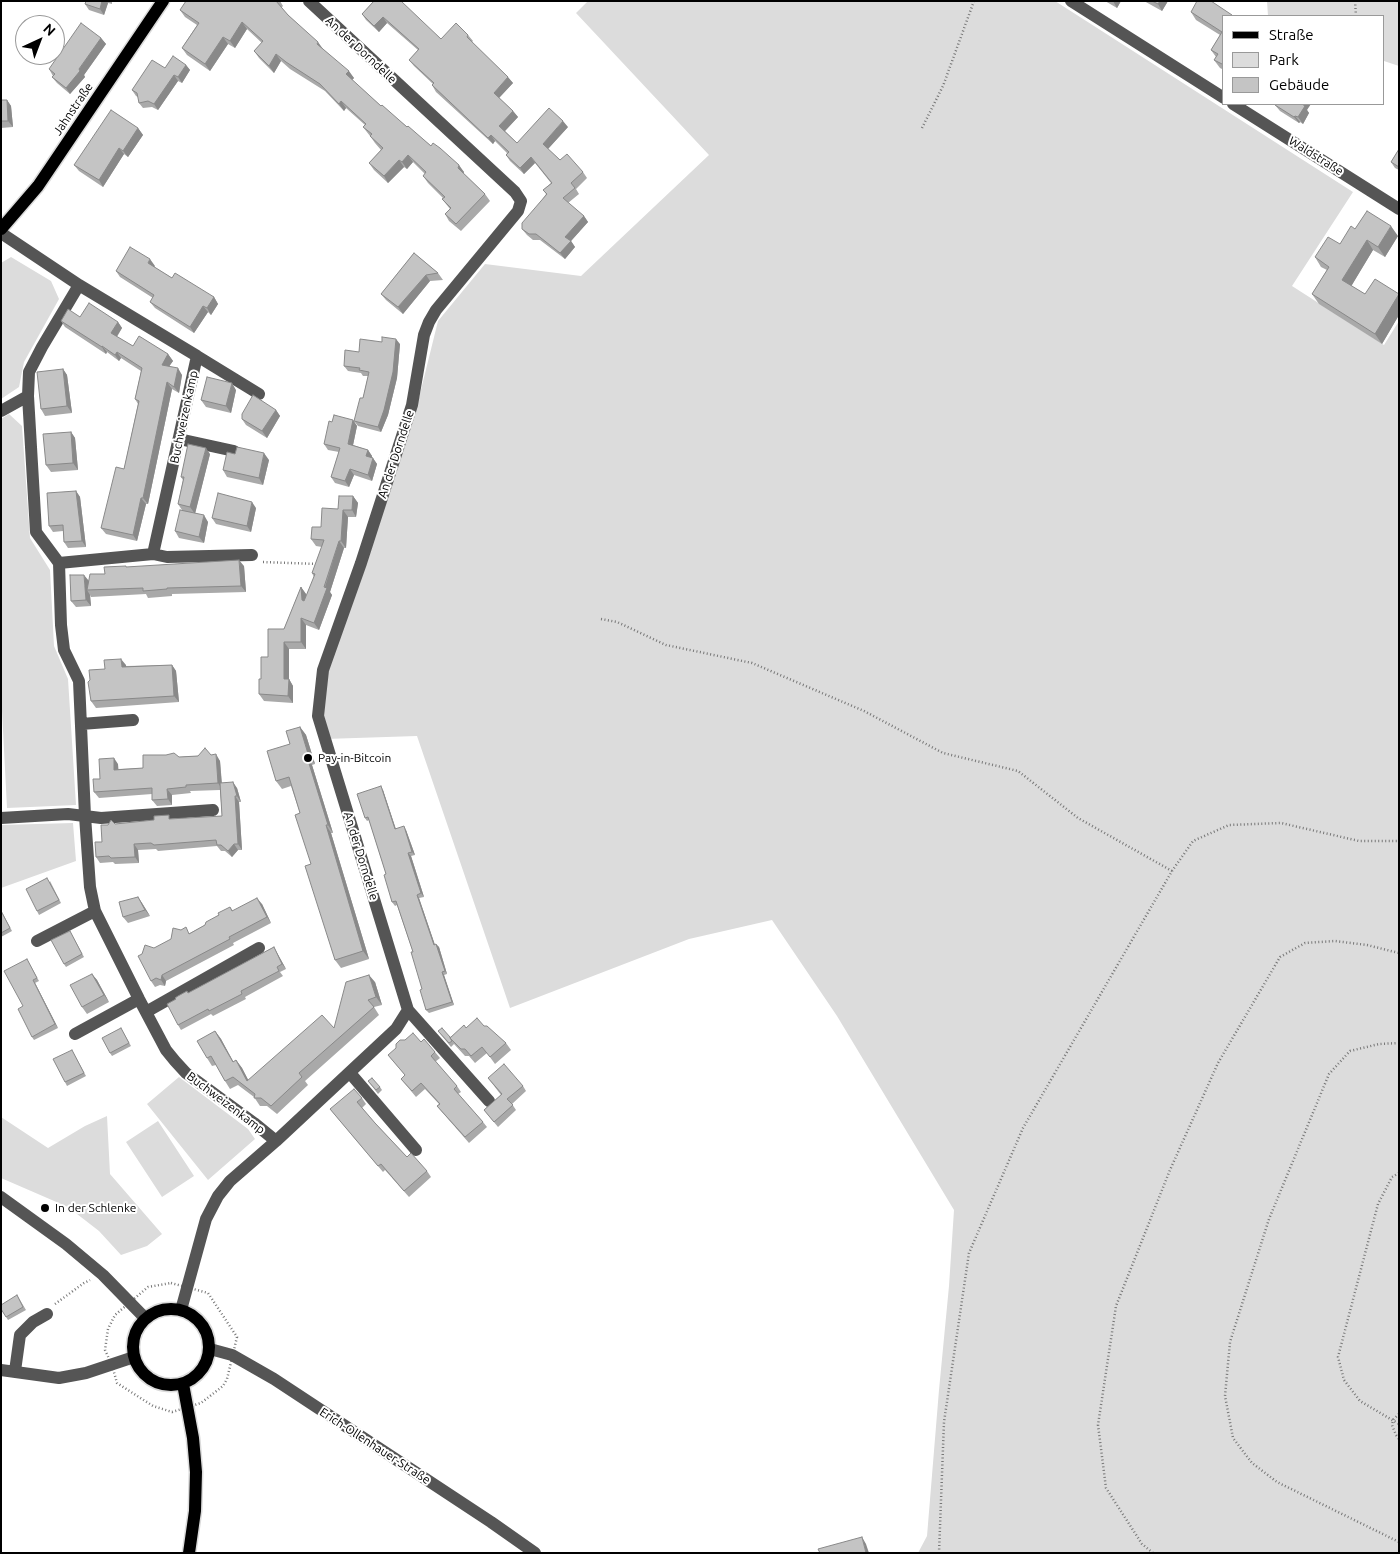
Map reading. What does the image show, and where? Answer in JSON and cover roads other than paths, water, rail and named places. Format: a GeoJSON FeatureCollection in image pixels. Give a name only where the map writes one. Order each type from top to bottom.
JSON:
{"type":"FeatureCollection","features":[{"type":"Feature","properties":{"kind":"main road","name":"Jahnstraße"},"geometry":{"type":"LineString","coordinates":[[1,231],[38,186],[163,1]]}},
{"type":"Feature","properties":{"kind":"main road"},"geometry":{"type":"LineString","coordinates":[[168,1309],[181,1310],[193,1315],[202,1324],[208,1336],[210,1349],[208,1360],[202,1371],[193,1379],[183,1384],[170,1386],[158,1384],[147,1378],[139,1369],[132,1347],[134,1336],[138,1326],[156,1312],[168,1309]]}},
{"type":"Feature","properties":{"kind":"main road"},"geometry":{"type":"LineString","coordinates":[[183,1384],[193,1438],[196,1472],[189,1553]]}},
{"type":"Feature","properties":{"kind":"street","name":"An der Dorndelle"},"geometry":{"type":"LineString","coordinates":[[309,1],[515,192],[521,201],[518,211],[436,310],[429,322],[424,335],[412,405],[361,563],[323,670],[318,716],[408,1010],[489,1101]]}},
{"type":"Feature","properties":{"kind":"street"},"geometry":{"type":"LineString","coordinates":[[1071,1],[1222,97]]}},
{"type":"Feature","properties":{"kind":"street","name":"Waldstraße"},"geometry":{"type":"LineString","coordinates":[[1235,105],[1399,209]]}},
{"type":"Feature","properties":{"kind":"street","name":"Buchweizenkamp"},"geometry":{"type":"LineString","coordinates":[[1,231],[79,286],[197,356],[153,554]]}},
{"type":"Feature","properties":{"kind":"street"},"geometry":{"type":"LineString","coordinates":[[79,286],[42,347],[30,372],[28,396],[36,532],[59,563],[153,554],[167,557],[252,555]]}},
{"type":"Feature","properties":{"kind":"street"},"geometry":{"type":"LineString","coordinates":[[197,356],[259,394]]}},
{"type":"Feature","properties":{"kind":"street"},"geometry":{"type":"LineString","coordinates":[[1,410],[28,396]]}},
{"type":"Feature","properties":{"kind":"street"},"geometry":{"type":"LineString","coordinates":[[179,439],[234,451]]}},
{"type":"Feature","properties":{"kind":"street","name":"Buchweizenkamp"},"geometry":{"type":"LineString","coordinates":[[59,563],[61,626],[64,650],[80,681],[84,816],[90,887],[95,911],[166,1050],[186,1073],[276,1141]]}},
{"type":"Feature","properties":{"kind":"street"},"geometry":{"type":"LineString","coordinates":[[81,724],[133,720]]}},
{"type":"Feature","properties":{"kind":"street"},"geometry":{"type":"LineString","coordinates":[[1,818],[68,814],[101,818],[213,810]]}},
{"type":"Feature","properties":{"kind":"street"},"geometry":{"type":"LineString","coordinates":[[37,941],[95,911]]}},
{"type":"Feature","properties":{"kind":"street"},"geometry":{"type":"LineString","coordinates":[[146,1012],[259,948]]}},
{"type":"Feature","properties":{"kind":"street"},"geometry":{"type":"LineString","coordinates":[[75,1034],[139,999]]}},
{"type":"Feature","properties":{"kind":"street"},"geometry":{"type":"LineString","coordinates":[[181,1310],[206,1219],[218,1196],[230,1181],[276,1141],[396,1029],[408,1010]]}},
{"type":"Feature","properties":{"kind":"street"},"geometry":{"type":"LineString","coordinates":[[350,1073],[416,1150]]}},
{"type":"Feature","properties":{"kind":"street"},"geometry":{"type":"LineString","coordinates":[[1,1197],[66,1244],[103,1275],[146,1318]]}},
{"type":"Feature","properties":{"kind":"street"},"geometry":{"type":"LineString","coordinates":[[15,1371],[20,1335],[33,1322],[47,1314]]}},
{"type":"Feature","properties":{"kind":"street","name":"Erich-Ollenhauer-Straße"},"geometry":{"type":"LineString","coordinates":[[210,1349],[232,1356],[274,1379],[492,1522],[534,1553]]}},
{"type":"Feature","properties":{"kind":"street"},"geometry":{"type":"LineString","coordinates":[[1,1370],[59,1378],[86,1374],[134,1358]]}},
{"type":"Feature","properties":{"kind":"place","name":"Pay-in-Bitcoin"},"geometry":{"type":"Point","coordinates":[308,758]}},
{"type":"Feature","properties":{"kind":"place","name":"In der Schlenke"},"geometry":{"type":"Point","coordinates":[45,1208]}}]}
